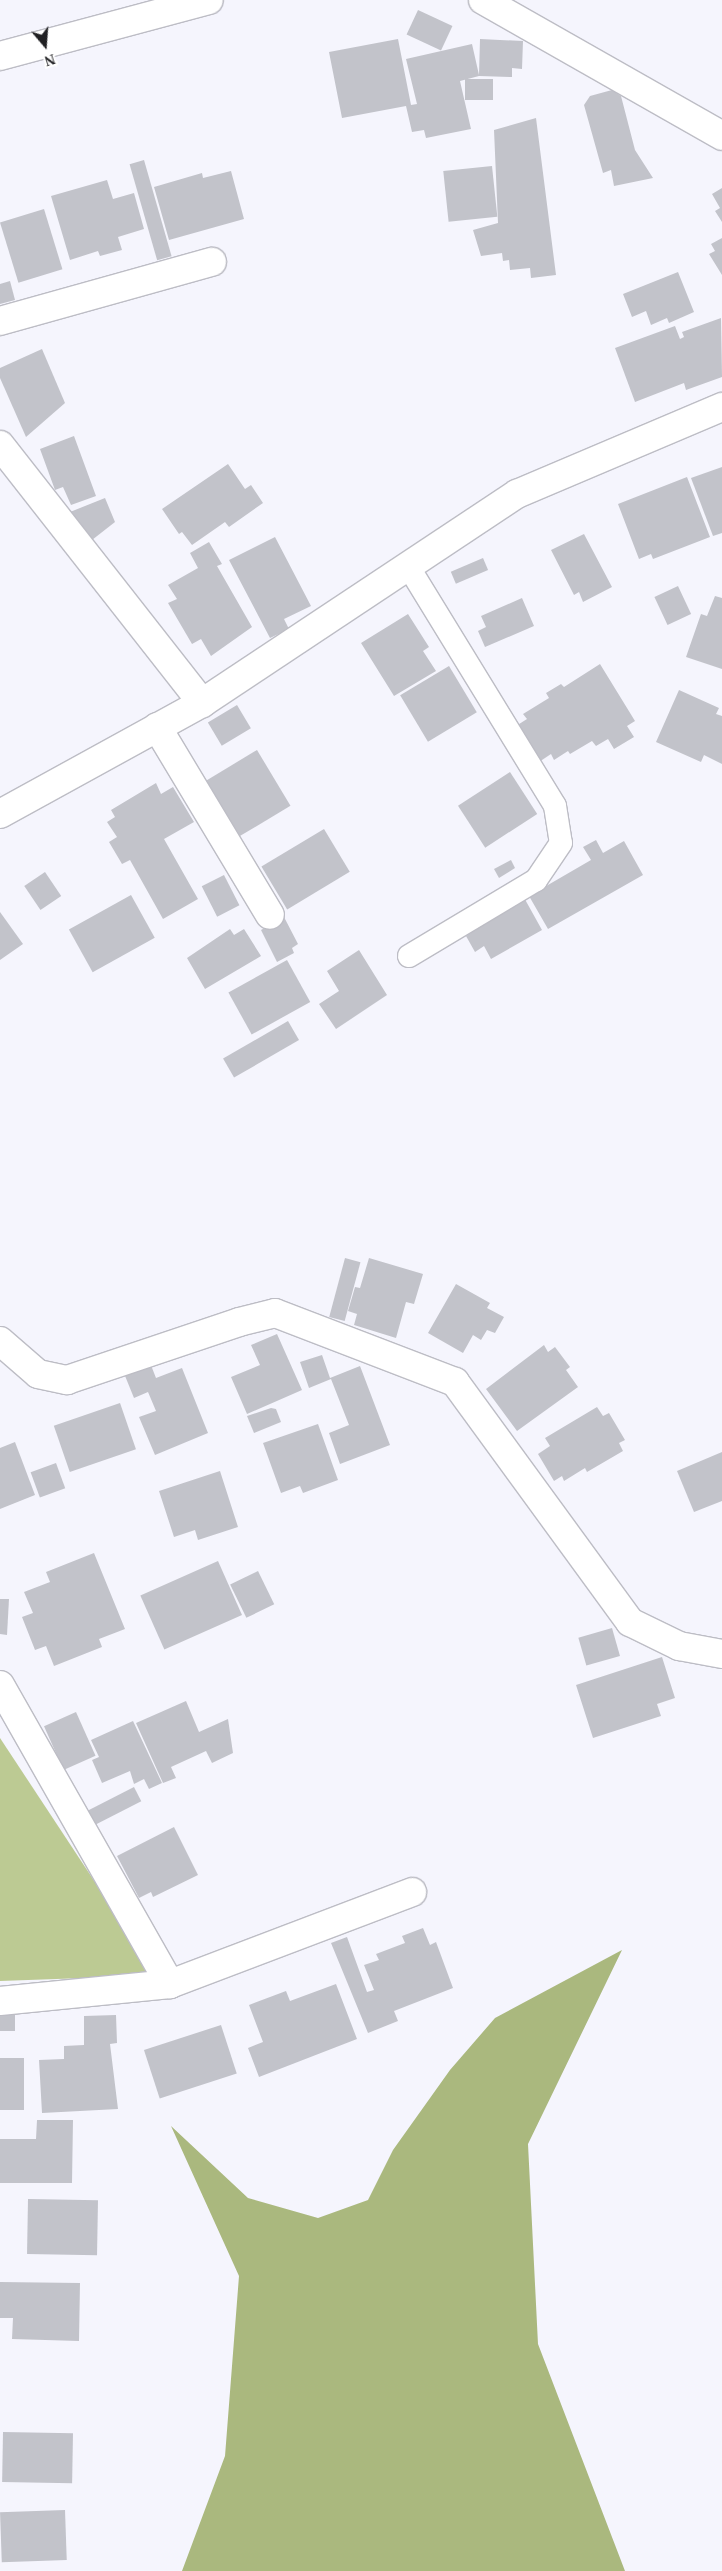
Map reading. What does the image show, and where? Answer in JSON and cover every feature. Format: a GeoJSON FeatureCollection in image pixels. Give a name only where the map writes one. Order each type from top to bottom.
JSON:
{"type":"FeatureCollection","features":[{"type":"Feature","properties":{"kind":"street"},"geometry":{"type":"LineString","coordinates":[[0,56],[209,0]]}},
{"type":"Feature","properties":{"kind":"street"},"geometry":{"type":"LineString","coordinates":[[483,0],[722,136]]}},
{"type":"Feature","properties":{"kind":"street"},"geometry":{"type":"LineString","coordinates":[[0,321],[212,262]]}},
{"type":"Feature","properties":{"kind":"street"},"geometry":{"type":"LineString","coordinates":[[0,814],[202,703],[517,494],[722,407]]}},
{"type":"Feature","properties":{"kind":"street"},"geometry":{"type":"LineString","coordinates":[[0,445],[202,703]]}},
{"type":"Feature","properties":{"kind":"street"},"geometry":{"type":"LineString","coordinates":[[157,727],[270,915]]}},
{"type":"Feature","properties":{"kind":"street"},"geometry":{"type":"LineString","coordinates":[[0,1341],[38,1374],[66,1380],[239,1322],[275,1313],[455,1382],[630,1622],[679,1646],[722,1654]]}},
{"type":"Feature","properties":{"kind":"street"},"geometry":{"type":"LineString","coordinates":[[0,1685],[170,1984]]}},
{"type":"Feature","properties":{"kind":"street"},"geometry":{"type":"LineString","coordinates":[[0,2001],[170,1984],[412,1892]]}},
{"type":"Feature","properties":{"kind":"lane"},"geometry":{"type":"LineString","coordinates":[[408,566],[555,806],[561,843],[536,880],[409,956]]}},
{"type":"Feature","properties":{"kind":"green space"},"geometry":{"type":"Polygon","coordinates":[[[0,1738],[151,1967],[141,1976],[0,1981],[0,1738]]]}},
{"type":"Feature","properties":{"kind":"green space"},"geometry":{"type":"Polygon","coordinates":[[[622,1950],[528,2144],[538,2344],[625,2571],[182,2571],[225,2456],[239,2276],[171,2126],[248,2198],[318,2218],[368,2200],[393,2150],[450,2070],[495,2018],[622,1950]]]}},
{"type":"Feature","properties":{"kind":"building"},"geometry":{"type":"Polygon","coordinates":[[[418,10],[452,26],[441,51],[407,34],[418,10]]]}},
{"type":"Feature","properties":{"kind":"building"},"geometry":{"type":"Polygon","coordinates":[[[398,39],[411,105],[417,104],[406,59],[472,44],[479,75],[480,39],[523,41],[522,69],[512,68],[512,77],[479,76],[460,81],[471,129],[426,138],[424,130],[412,132],[406,106],[342,118],[329,52],[398,39]]]}},
{"type":"Feature","properties":{"kind":"building"},"geometry":{"type":"Polygon","coordinates":[[[465,79],[493,79],[493,100],[465,100],[465,79]]]}},
{"type":"Feature","properties":{"kind":"building"},"geometry":{"type":"Polygon","coordinates":[[[612,90],[621,96],[635,150],[653,178],[614,186],[611,170],[603,173],[584,105],[590,96],[612,90]]]}},
{"type":"Feature","properties":{"kind":"building"},"geometry":{"type":"Polygon","coordinates":[[[536,118],[556,275],[531,278],[530,268],[510,270],[509,260],[503,261],[502,253],[481,256],[473,230],[498,223],[494,130],[536,118]]]}},
{"type":"Feature","properties":{"kind":"building"},"geometry":{"type":"Polygon","coordinates":[[[144,160],[172,256],[157,260],[130,164],[144,160]]]}},
{"type":"Feature","properties":{"kind":"building"},"geometry":{"type":"Polygon","coordinates":[[[492,166],[497,217],[449,222],[443,171],[492,166]]]}},
{"type":"Feature","properties":{"kind":"building"},"geometry":{"type":"Polygon","coordinates":[[[231,171],[244,219],[169,240],[154,187],[202,173],[203,178],[231,171]]]}},
{"type":"Feature","properties":{"kind":"building"},"geometry":{"type":"Polygon","coordinates":[[[107,180],[113,199],[134,193],[144,229],[118,237],[122,250],[100,256],[98,251],[70,260],[51,196],[107,180]]]}},
{"type":"Feature","properties":{"kind":"building"},"geometry":{"type":"Polygon","coordinates":[[[722,188],[722,222],[715,211],[720,208],[712,194],[722,188]]]}},
{"type":"Feature","properties":{"kind":"building"},"geometry":{"type":"Polygon","coordinates":[[[44,209],[62,269],[18,283],[0,222],[44,209]]]}},
{"type":"Feature","properties":{"kind":"building"},"geometry":{"type":"Polygon","coordinates":[[[722,238],[722,275],[709,254],[715,251],[711,244],[722,238]]]}},
{"type":"Feature","properties":{"kind":"building"},"geometry":{"type":"Polygon","coordinates":[[[678,272],[694,312],[669,323],[667,318],[651,325],[646,311],[632,317],[623,294],[678,272]]]}},
{"type":"Feature","properties":{"kind":"building"},"geometry":{"type":"Polygon","coordinates":[[[10,281],[15,300],[0,304],[0,284],[10,281]]]}},
{"type":"Feature","properties":{"kind":"building"},"geometry":{"type":"Polygon","coordinates":[[[721,318],[722,377],[686,390],[684,383],[635,402],[615,348],[675,326],[680,339],[684,337],[682,332],[721,318]]]}},
{"type":"Feature","properties":{"kind":"building"},"geometry":{"type":"Polygon","coordinates":[[[42,349],[65,403],[26,437],[0,378],[0,368],[42,349]]]}},
{"type":"Feature","properties":{"kind":"building"},"geometry":{"type":"Polygon","coordinates":[[[74,436],[96,496],[71,505],[63,487],[55,490],[40,449],[74,436]]]}},
{"type":"Feature","properties":{"kind":"building"},"geometry":{"type":"Polygon","coordinates":[[[228,464],[245,489],[251,485],[263,503],[229,527],[225,522],[192,545],[182,532],[179,534],[162,509],[228,464]]]}},
{"type":"Feature","properties":{"kind":"building"},"geometry":{"type":"Polygon","coordinates":[[[722,467],[722,533],[713,536],[691,478],[722,467]]]}},
{"type":"Feature","properties":{"kind":"building"},"geometry":{"type":"Polygon","coordinates":[[[687,477],[710,537],[653,559],[651,554],[639,559],[618,504],[687,477]]]}},
{"type":"Feature","properties":{"kind":"building"},"geometry":{"type":"Polygon","coordinates":[[[105,498],[115,522],[92,540],[70,512],[105,498]]]}},
{"type":"Feature","properties":{"kind":"building"},"geometry":{"type":"Polygon","coordinates":[[[584,534],[612,587],[583,602],[579,592],[574,595],[551,550],[584,534]]]}},
{"type":"Feature","properties":{"kind":"building"},"geometry":{"type":"Polygon","coordinates":[[[275,537],[311,606],[284,619],[289,629],[270,638],[229,560],[275,537]]]}},
{"type":"Feature","properties":{"kind":"building"},"geometry":{"type":"Polygon","coordinates":[[[209,542],[222,564],[217,566],[252,627],[211,656],[201,639],[192,644],[168,603],[177,599],[168,585],[198,568],[190,553],[209,542]]]}},
{"type":"Feature","properties":{"kind":"building"},"geometry":{"type":"Polygon","coordinates":[[[483,558],[488,570],[456,584],[451,572],[483,558]]]}},
{"type":"Feature","properties":{"kind":"building"},"geometry":{"type":"Polygon","coordinates":[[[678,586],[691,614],[668,625],[654,597],[678,586]]]}},
{"type":"Feature","properties":{"kind":"building"},"geometry":{"type":"Polygon","coordinates":[[[715,596],[722,598],[722,669],[686,657],[701,614],[707,616],[715,596]]]}},
{"type":"Feature","properties":{"kind":"building"},"geometry":{"type":"Polygon","coordinates":[[[522,598],[534,626],[485,647],[478,631],[486,627],[481,616],[522,598]]]}},
{"type":"Feature","properties":{"kind":"building"},"geometry":{"type":"Polygon","coordinates":[[[408,614],[429,647],[423,651],[436,671],[394,696],[361,643],[408,614]]]}},
{"type":"Feature","properties":{"kind":"building"},"geometry":{"type":"Polygon","coordinates":[[[600,664],[635,721],[627,726],[634,737],[614,749],[608,739],[596,746],[592,741],[570,754],[568,751],[554,760],[551,754],[539,762],[516,726],[527,719],[523,714],[549,698],[546,693],[561,684],[564,687],[600,664]]]}},
{"type":"Feature","properties":{"kind":"building"},"geometry":{"type":"Polygon","coordinates":[[[449,666],[477,712],[428,742],[400,695],[449,666]]]}},
{"type":"Feature","properties":{"kind":"building"},"geometry":{"type":"Polygon","coordinates":[[[679,690],[719,708],[716,714],[722,716],[722,764],[704,755],[701,762],[656,742],[679,690]]]}},
{"type":"Feature","properties":{"kind":"building"},"geometry":{"type":"Polygon","coordinates":[[[237,705],[251,728],[222,746],[208,723],[237,705]]]}},
{"type":"Feature","properties":{"kind":"building"},"geometry":{"type":"Polygon","coordinates":[[[257,750],[290,806],[240,836],[206,780],[257,750]]]}},
{"type":"Feature","properties":{"kind":"building"},"geometry":{"type":"Polygon","coordinates":[[[510,772],[537,814],[485,848],[458,806],[510,772]]]}},
{"type":"Feature","properties":{"kind":"building"},"geometry":{"type":"Polygon","coordinates":[[[156,783],[161,794],[173,787],[194,822],[164,839],[198,899],[163,919],[130,860],[122,864],[109,842],[117,837],[107,822],[115,817],[111,810],[156,783]]]}},
{"type":"Feature","properties":{"kind":"building"},"geometry":{"type":"Polygon","coordinates":[[[324,829],[350,872],[287,909],[261,867],[324,829]]]}},
{"type":"Feature","properties":{"kind":"building"},"geometry":{"type":"Polygon","coordinates":[[[596,840],[603,853],[624,841],[643,875],[548,929],[529,896],[591,860],[583,847],[596,840]]]}},
{"type":"Feature","properties":{"kind":"building"},"geometry":{"type":"Polygon","coordinates":[[[511,860],[515,868],[499,878],[494,869],[511,860]]]}},
{"type":"Feature","properties":{"kind":"building"},"geometry":{"type":"Polygon","coordinates":[[[45,872],[61,896],[40,910],[24,886],[45,872]]]}},
{"type":"Feature","properties":{"kind":"building"},"geometry":{"type":"Polygon","coordinates":[[[224,875],[239,905],[217,917],[202,886],[224,875]]]}},
{"type":"Feature","properties":{"kind":"building"},"geometry":{"type":"Polygon","coordinates":[[[522,894],[542,930],[491,959],[484,946],[475,952],[466,936],[477,929],[473,922],[522,894]]]}},
{"type":"Feature","properties":{"kind":"building"},"geometry":{"type":"Polygon","coordinates":[[[131,895],[155,938],[93,972],[69,929],[131,895]]]}},
{"type":"Feature","properties":{"kind":"building"},"geometry":{"type":"Polygon","coordinates":[[[0,912],[23,944],[0,960],[0,912]]]}},
{"type":"Feature","properties":{"kind":"building"},"geometry":{"type":"Polygon","coordinates":[[[284,917],[298,944],[292,948],[294,953],[277,962],[261,930],[284,917]]]}},
{"type":"Feature","properties":{"kind":"building"},"geometry":{"type":"Polygon","coordinates":[[[230,929],[234,935],[244,929],[261,956],[205,989],[187,958],[230,929]]]}},
{"type":"Feature","properties":{"kind":"building"},"geometry":{"type":"Polygon","coordinates":[[[359,950],[387,995],[336,1029],[319,1004],[339,991],[327,971],[359,950]]]}},
{"type":"Feature","properties":{"kind":"building"},"geometry":{"type":"Polygon","coordinates":[[[287,960],[310,1002],[252,1034],[228,992],[287,960]]]}},
{"type":"Feature","properties":{"kind":"building"},"geometry":{"type":"Polygon","coordinates":[[[288,1021],[299,1040],[234,1078],[223,1058],[288,1021]]]}},
{"type":"Feature","properties":{"kind":"building"},"geometry":{"type":"Polygon","coordinates":[[[345,1258],[360,1262],[345,1321],[329,1317],[345,1258]]]}},
{"type":"Feature","properties":{"kind":"building"},"geometry":{"type":"Polygon","coordinates":[[[369,1258],[423,1274],[414,1304],[406,1302],[396,1338],[354,1325],[357,1314],[348,1311],[355,1287],[360,1288],[369,1258]]]}},
{"type":"Feature","properties":{"kind":"building"},"geometry":{"type":"Polygon","coordinates":[[[456,1284],[490,1303],[487,1308],[504,1317],[495,1333],[487,1330],[481,1340],[473,1335],[463,1353],[428,1333],[456,1284]]]}},
{"type":"Feature","properties":{"kind":"building"},"geometry":{"type":"Polygon","coordinates":[[[277,1334],[302,1390],[247,1414],[231,1377],[260,1365],[251,1345],[277,1334]]]}},
{"type":"Feature","properties":{"kind":"building"},"geometry":{"type":"Polygon","coordinates":[[[544,1345],[548,1352],[555,1347],[570,1367],[566,1370],[578,1387],[517,1431],[486,1389],[544,1345]]]}},
{"type":"Feature","properties":{"kind":"building"},"geometry":{"type":"Polygon","coordinates":[[[147,1355],[156,1378],[182,1368],[208,1433],[155,1455],[139,1417],[156,1411],[148,1392],[134,1398],[121,1366],[147,1355]]]}},
{"type":"Feature","properties":{"kind":"building"},"geometry":{"type":"Polygon","coordinates":[[[322,1355],[330,1378],[360,1366],[390,1445],[340,1464],[329,1433],[349,1425],[331,1379],[309,1388],[300,1362],[322,1355]]]}},
{"type":"Feature","properties":{"kind":"building"},"geometry":{"type":"Polygon","coordinates":[[[120,1403],[136,1449],[70,1472],[54,1426],[120,1403]]]}},
{"type":"Feature","properties":{"kind":"building"},"geometry":{"type":"Polygon","coordinates":[[[597,1407],[603,1416],[609,1413],[625,1440],[619,1443],[623,1451],[587,1472],[585,1468],[564,1481],[562,1476],[554,1481],[538,1454],[550,1446],[545,1438],[597,1407]]]}},
{"type":"Feature","properties":{"kind":"building"},"geometry":{"type":"Polygon","coordinates":[[[271,1408],[276,1409],[281,1422],[254,1433],[247,1416],[271,1408]]]}},
{"type":"Feature","properties":{"kind":"building"},"geometry":{"type":"Polygon","coordinates":[[[318,1424],[338,1480],[303,1493],[300,1486],[281,1493],[263,1443],[318,1424]]]}},
{"type":"Feature","properties":{"kind":"building"},"geometry":{"type":"Polygon","coordinates":[[[15,1442],[35,1495],[0,1509],[0,1448],[15,1442]]]}},
{"type":"Feature","properties":{"kind":"building"},"geometry":{"type":"Polygon","coordinates":[[[722,1452],[722,1501],[694,1512],[677,1471],[722,1452]]]}},
{"type":"Feature","properties":{"kind":"building"},"geometry":{"type":"Polygon","coordinates":[[[56,1463],[65,1488],[40,1498],[31,1472],[56,1463]]]}},
{"type":"Feature","properties":{"kind":"building"},"geometry":{"type":"Polygon","coordinates":[[[220,1471],[238,1527],[198,1540],[195,1530],[174,1537],[159,1491],[220,1471]]]}},
{"type":"Feature","properties":{"kind":"building"},"geometry":{"type":"Polygon","coordinates":[[[94,1553],[125,1629],[99,1639],[102,1647],[54,1666],[46,1646],[35,1650],[22,1617],[33,1613],[24,1592],[50,1582],[46,1572],[94,1553]]]}},
{"type":"Feature","properties":{"kind":"building"},"geometry":{"type":"Polygon","coordinates":[[[218,1561],[242,1615],[164,1649],[140,1596],[218,1561]]]}},
{"type":"Feature","properties":{"kind":"building"},"geometry":{"type":"Polygon","coordinates":[[[258,1571],[274,1604],[246,1618],[230,1585],[258,1571]]]}},
{"type":"Feature","properties":{"kind":"building"},"geometry":{"type":"Polygon","coordinates":[[[0,1599],[9,1599],[7,1635],[0,1634],[0,1599]]]}},
{"type":"Feature","properties":{"kind":"building"},"geometry":{"type":"Polygon","coordinates":[[[612,1628],[620,1656],[586,1666],[578,1638],[612,1628]]]}},
{"type":"Feature","properties":{"kind":"building"},"geometry":{"type":"Polygon","coordinates":[[[662,1657],[675,1698],[657,1704],[661,1716],[593,1738],[576,1685],[662,1657]]]}},
{"type":"Feature","properties":{"kind":"building"},"geometry":{"type":"Polygon","coordinates":[[[186,1701],[199,1732],[228,1719],[233,1753],[212,1763],[206,1751],[171,1767],[176,1778],[163,1783],[136,1723],[186,1701]]]}},
{"type":"Feature","properties":{"kind":"building"},"geometry":{"type":"Polygon","coordinates":[[[76,1712],[96,1756],[64,1770],[44,1726],[76,1712]]]}},
{"type":"Feature","properties":{"kind":"building"},"geometry":{"type":"Polygon","coordinates":[[[133,1721],[162,1783],[149,1789],[144,1779],[134,1784],[130,1771],[102,1783],[92,1760],[99,1757],[91,1740],[133,1721]]]}},
{"type":"Feature","properties":{"kind":"building"},"geometry":{"type":"Polygon","coordinates":[[[134,1787],[141,1801],[91,1827],[84,1812],[134,1787]]]}},
{"type":"Feature","properties":{"kind":"building"},"geometry":{"type":"Polygon","coordinates":[[[174,1827],[198,1875],[153,1897],[151,1892],[139,1898],[117,1856],[174,1827]]]}},
{"type":"Feature","properties":{"kind":"building"},"geometry":{"type":"Polygon","coordinates":[[[423,1928],[430,1945],[436,1942],[453,1988],[394,2011],[398,2021],[368,2033],[331,1943],[347,1937],[367,1992],[374,1990],[364,1965],[379,1960],[376,1954],[405,1943],[402,1936],[423,1928]]]}},
{"type":"Feature","properties":{"kind":"building"},"geometry":{"type":"Polygon","coordinates":[[[336,1984],[357,2039],[259,2077],[248,2048],[263,2042],[249,2005],[286,1991],[290,2001],[336,1984]]]}},
{"type":"Feature","properties":{"kind":"building"},"geometry":{"type":"Polygon","coordinates":[[[0,2010],[15,2010],[15,2031],[0,2031],[0,2010]]]}},
{"type":"Feature","properties":{"kind":"building"},"geometry":{"type":"Polygon","coordinates":[[[116,2015],[117,2043],[110,2044],[118,2109],[42,2113],[39,2060],[64,2059],[64,2046],[84,2045],[84,2016],[116,2015]]]}},
{"type":"Feature","properties":{"kind":"building"},"geometry":{"type":"Polygon","coordinates":[[[221,2025],[237,2074],[160,2099],[144,2050],[221,2025]]]}},
{"type":"Feature","properties":{"kind":"building"},"geometry":{"type":"Polygon","coordinates":[[[0,2058],[24,2058],[24,2110],[0,2110],[0,2058]]]}},
{"type":"Feature","properties":{"kind":"building"},"geometry":{"type":"Polygon","coordinates":[[[37,2120],[73,2120],[72,2183],[0,2183],[0,2139],[36,2139],[37,2120]]]}},
{"type":"Feature","properties":{"kind":"building"},"geometry":{"type":"Polygon","coordinates":[[[28,2199],[98,2200],[97,2255],[27,2254],[28,2199]]]}},
{"type":"Feature","properties":{"kind":"building"},"geometry":{"type":"Polygon","coordinates":[[[0,2282],[80,2283],[79,2341],[12,2339],[13,2318],[0,2318],[0,2282]]]}},
{"type":"Feature","properties":{"kind":"building"},"geometry":{"type":"Polygon","coordinates":[[[3,2432],[73,2433],[72,2483],[2,2482],[3,2432]]]}},
{"type":"Feature","properties":{"kind":"building"},"geometry":{"type":"Polygon","coordinates":[[[65,2510],[67,2560],[2,2562],[0,2512],[65,2510]]]}}]}
